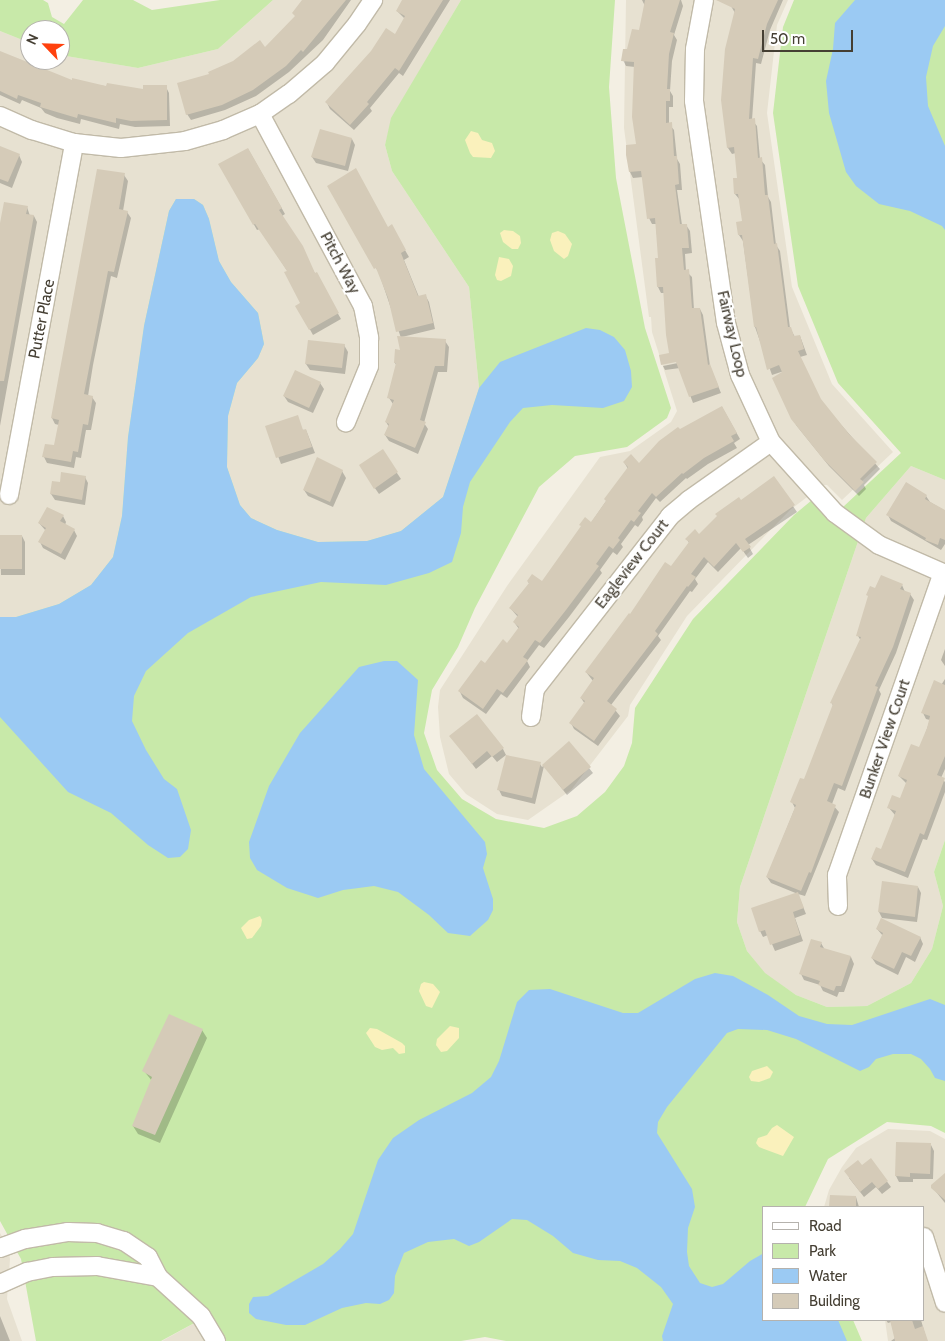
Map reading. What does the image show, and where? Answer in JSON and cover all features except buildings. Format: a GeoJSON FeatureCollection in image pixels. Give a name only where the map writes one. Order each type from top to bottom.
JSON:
{"type":"FeatureCollection","features":[{"type":"Feature","properties":{"kind":"street"},"geometry":{"type":"LineString","coordinates":[[0,116],[32,130],[74,143],[122,148],[185,141],[223,130],[260,114],[289,94],[326,62],[357,24],[373,0]]}},
{"type":"Feature","properties":{"kind":"street","name":"Fairway Loop"},"geometry":{"type":"LineString","coordinates":[[704,0],[695,50],[694,100],[724,304],[740,375],[771,442],[836,514],[879,544],[944,574]]}},
{"type":"Feature","properties":{"kind":"street","name":"Pitch Way"},"geometry":{"type":"LineString","coordinates":[[260,114],[363,306],[369,338],[369,366],[346,422]]}},
{"type":"Feature","properties":{"kind":"street","name":"Putter Place"},"geometry":{"type":"LineString","coordinates":[[9,495],[74,143]]}},
{"type":"Feature","properties":{"kind":"street","name":"Eagleview Court"},"geometry":{"type":"LineString","coordinates":[[531,717],[535,689],[670,516],[689,500],[771,442]]}},
{"type":"Feature","properties":{"kind":"street","name":"Bunker View Court"},"geometry":{"type":"LineString","coordinates":[[838,906],[837,875],[944,574]]}},
{"type":"Feature","properties":{"kind":"street"},"geometry":{"type":"LineString","coordinates":[[0,1248],[25,1239],[68,1232],[98,1234],[124,1241],[148,1257],[158,1276],[201,1316],[216,1341]]}},
{"type":"Feature","properties":{"kind":"street"},"geometry":{"type":"LineString","coordinates":[[925,1240],[945,1304]]}},
{"type":"Feature","properties":{"kind":"street"},"geometry":{"type":"LineString","coordinates":[[0,1284],[27,1272],[53,1267],[97,1266],[158,1276]]}},
{"type":"Feature","properties":{"kind":"shaded area"},"geometry":{"type":"Polygon","coordinates":[[[273,0],[461,0],[392,118],[385,145],[392,171],[469,287],[479,388],[443,497],[401,531],[367,541],[318,542],[277,530],[251,518],[240,505],[227,467],[228,416],[237,383],[258,358],[258,313],[231,282],[219,261],[209,219],[144,326],[128,437],[122,516],[113,557],[91,585],[59,604],[16,617],[0,617],[0,31],[20,39],[20,70],[70,70],[70,57],[138,68],[218,49],[273,0]]]}},
{"type":"Feature","properties":{"kind":"shaded area"},"geometry":{"type":"Polygon","coordinates":[[[626,0],[788,0],[777,25],[767,113],[792,287],[832,384],[893,452],[842,500],[827,485],[823,485],[790,510],[687,616],[630,705],[628,716],[571,790],[528,820],[497,814],[466,794],[449,774],[440,737],[438,707],[440,690],[507,586],[600,457],[630,451],[671,422],[677,411],[652,332],[651,317],[649,317],[624,128],[626,0]]]}},
{"type":"Feature","properties":{"kind":"shaded area"},"geometry":{"type":"Polygon","coordinates":[[[911,466],[945,480],[945,840],[934,872],[943,906],[932,949],[911,983],[867,1006],[827,1007],[796,995],[765,974],[747,951],[737,922],[740,887],[866,518],[911,466]]]}},
{"type":"Feature","properties":{"kind":"shaded area"},"geometry":{"type":"Polygon","coordinates":[[[888,1129],[930,1131],[945,1139],[945,1341],[888,1341],[885,1321],[925,1321],[925,1206],[824,1206],[829,1190],[842,1167],[856,1148],[888,1129]]]}},
{"type":"Feature","properties":{"kind":"shaded area"},"geometry":{"type":"Polygon","coordinates":[[[0,1233],[8,1248],[10,1259],[7,1299],[22,1341],[0,1341],[0,1233]]]}},
{"type":"Feature","properties":{"kind":"shaded area"},"geometry":{"type":"Polygon","coordinates":[[[211,1314],[226,1341],[162,1341],[211,1314]]]}},
{"type":"Feature","properties":{"kind":"green space"},"geometry":{"type":"Polygon","coordinates":[[[0,0],[43,0],[48,3],[52,17],[57,20],[20,20],[20,39],[0,31],[0,0]]]}},
{"type":"Feature","properties":{"kind":"green space"},"geometry":{"type":"Polygon","coordinates":[[[83,0],[133,0],[152,10],[220,0],[273,0],[218,49],[138,68],[70,57],[70,20],[67,20],[83,0]]]}},
{"type":"Feature","properties":{"kind":"green space"},"geometry":{"type":"Polygon","coordinates":[[[461,0],[615,0],[609,87],[616,178],[645,328],[671,408],[667,418],[627,447],[575,456],[539,487],[475,608],[458,647],[432,690],[424,733],[437,770],[462,799],[496,819],[544,828],[577,816],[605,792],[624,766],[632,743],[635,708],[693,619],[794,515],[824,490],[843,507],[901,453],[838,383],[798,286],[773,113],[783,27],[794,0],[945,0],[945,480],[911,466],[866,518],[740,887],[737,922],[747,951],[765,973],[796,995],[827,1007],[867,1006],[911,983],[932,949],[943,906],[934,872],[945,840],[945,1133],[931,1126],[887,1122],[828,1159],[805,1206],[762,1206],[762,1321],[853,1321],[862,1341],[506,1341],[485,1337],[461,1341],[226,1341],[211,1314],[161,1341],[36,1341],[21,1259],[0,1221],[0,617],[16,617],[59,604],[91,585],[113,557],[122,516],[128,437],[144,326],[169,211],[176,199],[194,199],[203,205],[209,219],[219,261],[231,282],[258,313],[264,344],[258,358],[237,383],[228,416],[227,467],[240,505],[251,518],[277,530],[318,542],[367,541],[401,531],[443,497],[479,388],[469,287],[392,171],[385,145],[391,118],[461,0]]]}},
{"type":"Feature","properties":{"kind":"sand"},"geometry":{"type":"Polygon","coordinates":[[[471,131],[478,133],[482,140],[492,143],[495,151],[491,158],[473,157],[470,153],[465,140],[471,131]]]}},
{"type":"Feature","properties":{"kind":"sand"},"geometry":{"type":"Polygon","coordinates":[[[504,230],[513,231],[520,236],[521,243],[518,249],[512,249],[503,242],[500,233],[504,230]]]}},
{"type":"Feature","properties":{"kind":"sand"},"geometry":{"type":"Polygon","coordinates":[[[558,231],[565,234],[572,244],[568,256],[564,259],[554,251],[550,240],[552,233],[558,231]]]}},
{"type":"Feature","properties":{"kind":"sand"},"geometry":{"type":"Polygon","coordinates":[[[499,257],[509,259],[513,266],[511,276],[501,281],[497,280],[495,275],[499,257]]]}},
{"type":"Feature","properties":{"kind":"sand"},"geometry":{"type":"Polygon","coordinates":[[[260,916],[262,920],[261,926],[252,938],[247,939],[241,928],[249,920],[260,916]]]}},
{"type":"Feature","properties":{"kind":"sand"},"geometry":{"type":"Polygon","coordinates":[[[424,982],[433,984],[440,992],[432,1008],[426,1006],[419,991],[421,984],[424,982]]]}},
{"type":"Feature","properties":{"kind":"sand"},"geometry":{"type":"Polygon","coordinates":[[[450,1026],[459,1028],[459,1038],[447,1051],[441,1052],[436,1045],[437,1039],[450,1026]]]}},
{"type":"Feature","properties":{"kind":"sand"},"geometry":{"type":"Polygon","coordinates":[[[370,1028],[377,1029],[402,1043],[405,1046],[405,1053],[399,1054],[393,1048],[382,1050],[375,1047],[366,1033],[370,1028]]]}},
{"type":"Feature","properties":{"kind":"sand"},"geometry":{"type":"Polygon","coordinates":[[[767,1066],[773,1072],[770,1078],[759,1082],[751,1081],[749,1077],[752,1071],[767,1066]]]}},
{"type":"Feature","properties":{"kind":"sand"},"geometry":{"type":"Polygon","coordinates":[[[777,1125],[794,1137],[783,1156],[759,1147],[756,1143],[758,1138],[767,1135],[777,1125]]]}},
{"type":"Feature","properties":{"kind":"water"},"geometry":{"type":"Polygon","coordinates":[[[855,0],[945,0],[945,26],[933,46],[926,77],[928,106],[945,146],[945,230],[942,226],[910,211],[879,204],[856,186],[846,172],[829,113],[826,81],[833,49],[835,23],[855,0]]]}},
{"type":"Feature","properties":{"kind":"water"},"geometry":{"type":"Polygon","coordinates":[[[176,199],[194,199],[203,205],[209,219],[219,261],[231,282],[258,313],[264,344],[258,358],[237,383],[228,416],[227,467],[240,505],[251,518],[277,530],[318,542],[367,541],[401,531],[443,497],[479,388],[500,362],[586,328],[600,330],[614,337],[625,350],[631,371],[632,387],[624,401],[603,408],[552,405],[523,408],[510,422],[470,482],[463,507],[461,533],[452,562],[429,573],[386,585],[321,582],[251,597],[188,633],[146,671],[134,696],[132,721],[146,750],[164,779],[177,789],[191,830],[188,849],[180,857],[168,858],[148,845],[111,813],[68,792],[0,717],[0,617],[16,617],[59,604],[91,585],[113,557],[122,516],[128,437],[144,326],[169,211],[176,199]]]}},
{"type":"Feature","properties":{"kind":"water"},"geometry":{"type":"Polygon","coordinates":[[[384,661],[397,661],[418,680],[414,735],[424,769],[485,842],[487,854],[483,868],[493,899],[493,910],[488,920],[470,936],[448,933],[429,915],[398,892],[374,886],[343,890],[318,898],[287,888],[257,870],[250,858],[249,842],[269,786],[300,733],[359,667],[384,661]]]}},
{"type":"Feature","properties":{"kind":"water"},"geometry":{"type":"Polygon","coordinates":[[[715,973],[733,976],[768,995],[799,1016],[827,1024],[852,1025],[930,999],[945,1005],[945,1081],[935,1078],[921,1059],[911,1054],[893,1054],[876,1059],[869,1067],[860,1071],[796,1039],[767,1030],[738,1029],[727,1033],[667,1107],[658,1122],[657,1133],[692,1189],[695,1207],[688,1228],[687,1252],[689,1266],[700,1283],[712,1287],[723,1284],[750,1261],[762,1254],[762,1321],[838,1321],[847,1341],[663,1341],[662,1336],[673,1304],[661,1287],[637,1268],[620,1261],[598,1260],[573,1253],[553,1236],[527,1220],[512,1219],[479,1242],[469,1246],[454,1239],[428,1242],[404,1253],[395,1276],[394,1293],[389,1300],[380,1304],[366,1303],[342,1308],[305,1325],[286,1325],[256,1319],[249,1313],[249,1304],[253,1297],[268,1296],[323,1264],[353,1234],[378,1160],[393,1138],[419,1120],[472,1093],[491,1077],[499,1061],[517,1002],[529,990],[550,989],[623,1013],[638,1013],[695,979],[715,973]]]}}]}
